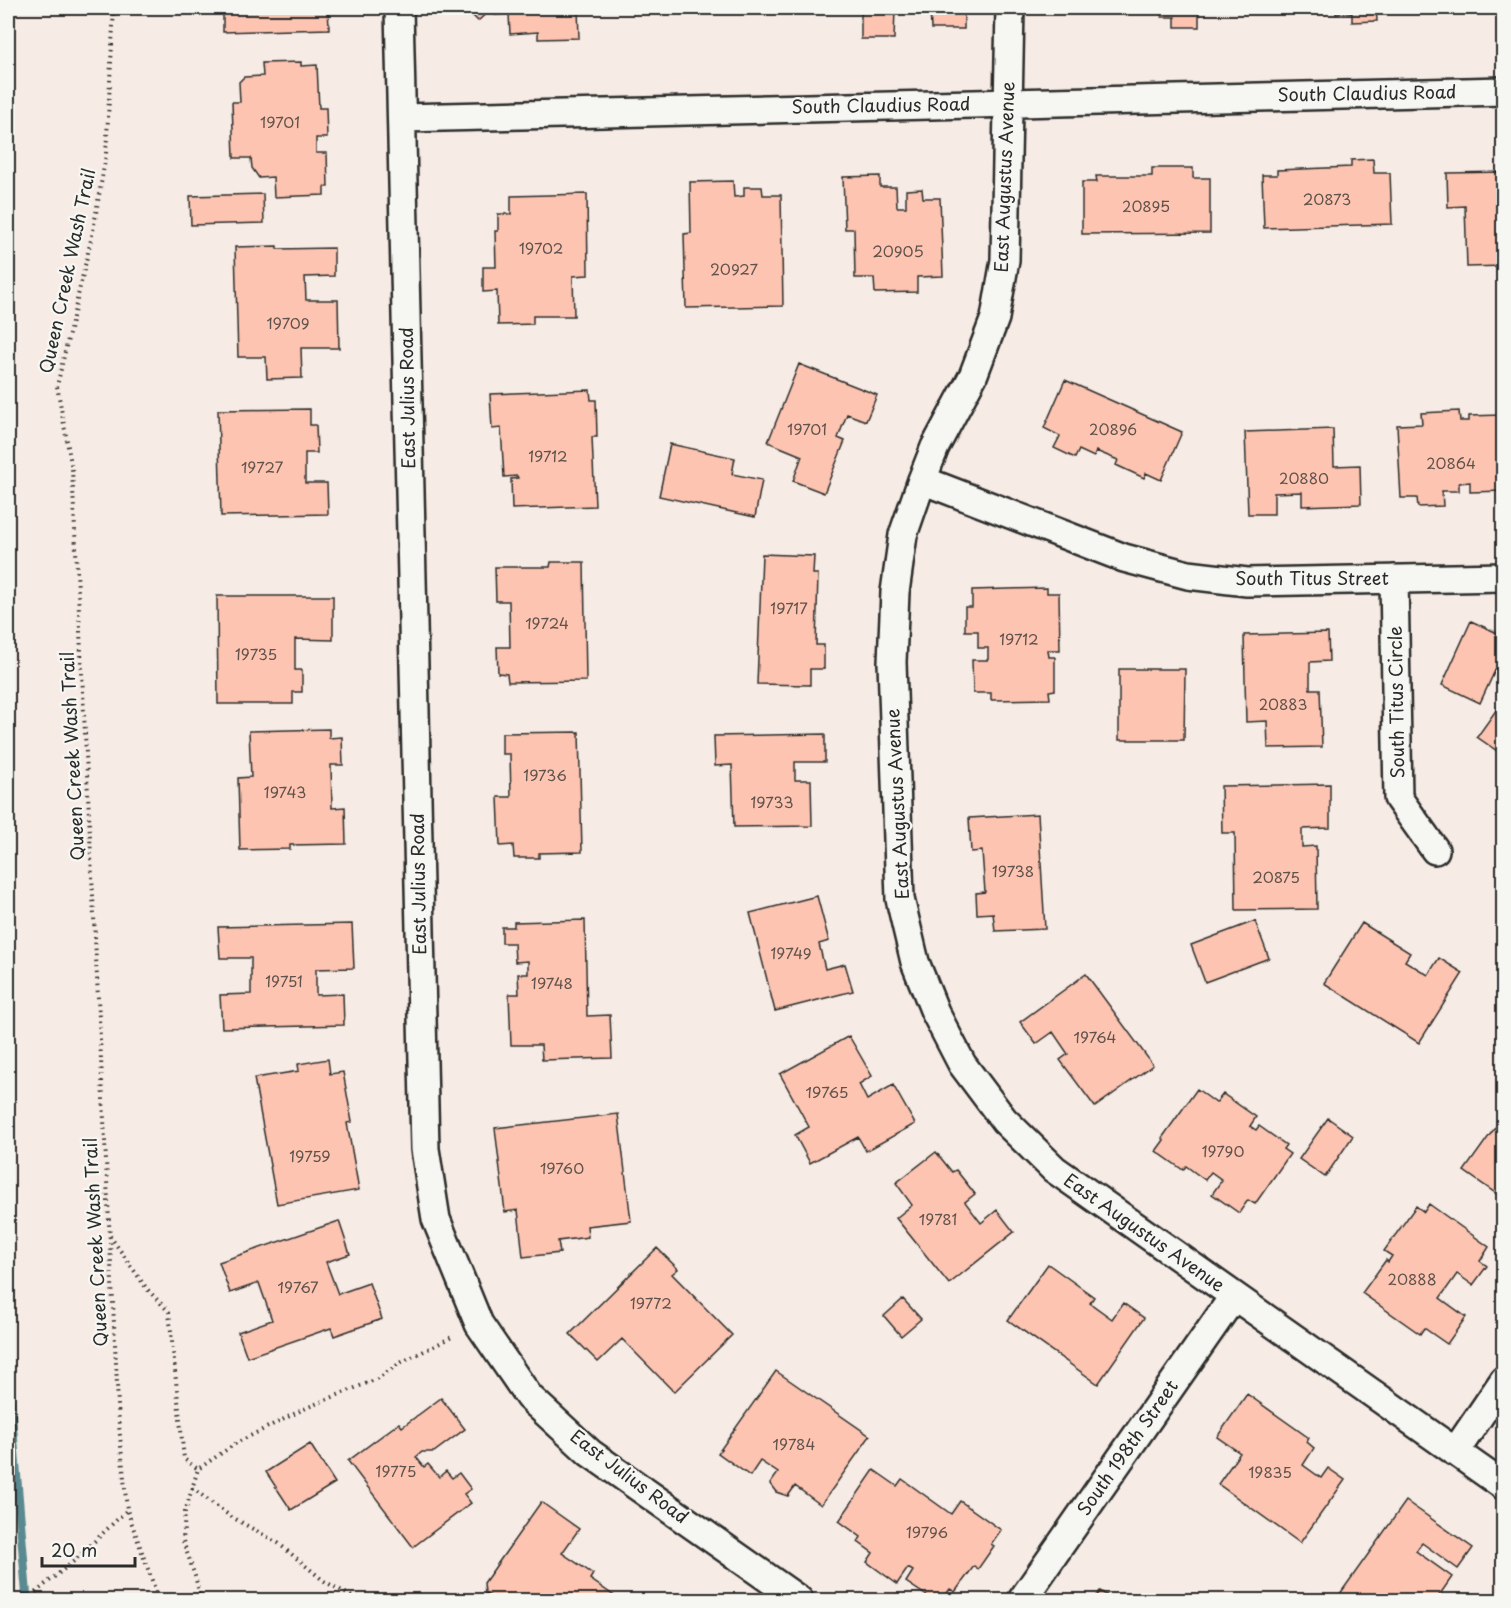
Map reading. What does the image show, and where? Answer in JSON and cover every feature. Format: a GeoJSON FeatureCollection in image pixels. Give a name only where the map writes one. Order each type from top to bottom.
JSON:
{"type":"FeatureCollection","features":[{"type":"Feature","properties":{"kind":"street","name":"East Julius Road"},"geometry":{"type":"LineString","coordinates":[[399,8],[425,1149],[436,1219],[479,1323],[529,1397],[590,1453],[799,1600]]}},
{"type":"Feature","properties":{"kind":"street","name":"East Augustus Avenue"},"geometry":{"type":"LineString","coordinates":[[1010,8],[1005,260],[995,318],[973,376],[935,447],[922,480],[903,535],[895,592],[892,662],[900,899],[915,962],[935,1012],[962,1064],[1004,1120],[1054,1169],[1503,1486]]}},
{"type":"Feature","properties":{"kind":"street","name":"South Claudius Road"},"geometry":{"type":"LineString","coordinates":[[402,118],[1503,91]]}},
{"type":"Feature","properties":{"kind":"street","name":"South Titus Street"},"geometry":{"type":"LineString","coordinates":[[922,480],[1124,558],[1188,575],[1247,582],[1503,577]]}},
{"type":"Feature","properties":{"kind":"street","name":"South Titus Circle"},"geometry":{"type":"LineString","coordinates":[[1394,579],[1398,798],[1435,850]]}},
{"type":"Feature","properties":{"kind":"street","name":"South 198th Street"},"geometry":{"type":"LineString","coordinates":[[1022,1600],[1234,1296]]}},
{"type":"Feature","properties":{"kind":"street"},"geometry":{"type":"LineString","coordinates":[[1455,1452],[1503,1380]]}},
{"type":"Feature","properties":{"kind":"path","name":"Queen Creek Wash Trail"},"geometry":{"type":"LineString","coordinates":[[114,8],[106,154],[93,231],[57,386],[72,469],[119,1425],[127,1510],[159,1600]]}},
{"type":"Feature","properties":{"kind":"path"},"geometry":{"type":"LineString","coordinates":[[110,1235],[147,1289],[169,1312],[184,1459],[198,1469]]}},
{"type":"Feature","properties":{"kind":"path"},"geometry":{"type":"LineString","coordinates":[[201,1600],[183,1540],[185,1512],[198,1469],[238,1442],[306,1408],[377,1379],[400,1363],[479,1323]]}},
{"type":"Feature","properties":{"kind":"path"},"geometry":{"type":"LineString","coordinates":[[192,1488],[230,1516],[278,1543],[324,1581],[358,1600]]}},
{"type":"Feature","properties":{"kind":"path"},"geometry":{"type":"LineString","coordinates":[[26,1600],[74,1561],[127,1510]]}},
{"type":"Feature","properties":{"kind":"building"},"geometry":{"type":"Polygon","coordinates":[[[223,8],[328,8],[329,29],[223,32],[223,8]]]}},
{"type":"Feature","properties":{"kind":"building"},"geometry":{"type":"Polygon","coordinates":[[[465,8],[492,8],[478,21],[465,8]]]}},
{"type":"Feature","properties":{"kind":"building"},"geometry":{"type":"Polygon","coordinates":[[[494,8],[578,8],[579,38],[538,39],[538,32],[510,34],[509,14],[495,15],[494,8]]]}},
{"type":"Feature","properties":{"kind":"building"},"geometry":{"type":"Polygon","coordinates":[[[861,8],[895,8],[894,39],[861,39],[861,8]]]}},
{"type":"Feature","properties":{"kind":"building"},"geometry":{"type":"Polygon","coordinates":[[[930,8],[964,8],[964,29],[931,29],[930,8]]]}},
{"type":"Feature","properties":{"kind":"building"},"geometry":{"type":"Polygon","coordinates":[[[1105,8],[1161,8],[1105,13],[1105,8]]]}},
{"type":"Feature","properties":{"kind":"building"},"geometry":{"type":"Polygon","coordinates":[[[1161,8],[1199,8],[1199,27],[1175,27],[1175,17],[1162,17],[1161,8]]]}},
{"type":"Feature","properties":{"kind":"building"},"geometry":{"type":"Polygon","coordinates":[[[1336,8],[1376,8],[1377,21],[1352,22],[1352,13],[1336,14],[1336,8]]]}},
{"type":"Feature","properties":{"kind":"building"},"geometry":{"type":"Polygon","coordinates":[[[1455,8],[1504,8],[1504,9],[1455,10],[1455,8]]]}},
{"type":"Feature","properties":{"kind":"building"},"geometry":{"type":"Polygon","coordinates":[[[301,62],[301,66],[317,65],[319,108],[326,108],[327,138],[316,138],[316,153],[327,153],[328,187],[324,187],[324,195],[274,197],[273,177],[259,178],[252,168],[251,158],[234,158],[232,102],[240,102],[239,82],[244,77],[263,76],[262,63],[301,62]]]}},
{"type":"Feature","properties":{"kind":"building"},"geometry":{"type":"Polygon","coordinates":[[[1373,159],[1374,173],[1390,173],[1392,224],[1264,228],[1262,175],[1277,175],[1277,170],[1351,167],[1351,160],[1373,159]]]}},
{"type":"Feature","properties":{"kind":"building"},"geometry":{"type":"Polygon","coordinates":[[[1152,168],[1193,168],[1193,178],[1210,178],[1210,233],[1082,234],[1082,182],[1097,182],[1096,176],[1152,176],[1152,168]]]}},
{"type":"Feature","properties":{"kind":"building"},"geometry":{"type":"Polygon","coordinates":[[[1504,172],[1504,266],[1467,267],[1465,206],[1448,207],[1447,173],[1504,172]]]}},
{"type":"Feature","properties":{"kind":"building"},"geometry":{"type":"Polygon","coordinates":[[[880,176],[880,187],[896,187],[897,207],[906,207],[906,190],[922,189],[923,198],[940,198],[943,276],[917,277],[917,292],[875,293],[874,278],[855,278],[854,229],[845,229],[843,177],[880,176]]]}},
{"type":"Feature","properties":{"kind":"building"},"geometry":{"type":"Polygon","coordinates":[[[733,181],[734,197],[744,196],[744,187],[762,187],[763,195],[781,195],[783,306],[686,308],[684,234],[691,233],[690,182],[733,181]]]}},
{"type":"Feature","properties":{"kind":"building"},"geometry":{"type":"Polygon","coordinates":[[[263,194],[264,223],[191,225],[190,196],[263,194]]]}},
{"type":"Feature","properties":{"kind":"building"},"geometry":{"type":"Polygon","coordinates":[[[587,194],[588,275],[573,276],[574,316],[533,316],[533,324],[498,325],[497,291],[483,292],[483,267],[496,267],[495,231],[498,231],[498,214],[511,214],[511,196],[587,194]]]}},
{"type":"Feature","properties":{"kind":"building"},"geometry":{"type":"Polygon","coordinates":[[[277,246],[277,249],[334,248],[334,276],[305,277],[306,300],[338,300],[339,348],[301,348],[302,378],[267,379],[266,357],[238,357],[235,247],[277,246]]]}},
{"type":"Feature","properties":{"kind":"building"},"geometry":{"type":"Polygon","coordinates":[[[799,364],[877,395],[866,421],[847,414],[838,438],[845,441],[824,493],[793,481],[802,456],[768,442],[799,364]]]}},
{"type":"Feature","properties":{"kind":"building"},"geometry":{"type":"Polygon","coordinates":[[[1065,380],[1182,432],[1161,480],[1146,473],[1144,478],[1116,465],[1118,460],[1096,451],[1094,457],[1079,450],[1075,458],[1054,448],[1060,436],[1044,428],[1065,380]]]}},
{"type":"Feature","properties":{"kind":"building"},"geometry":{"type":"Polygon","coordinates":[[[590,390],[591,400],[596,400],[597,437],[592,437],[595,506],[512,509],[511,479],[518,478],[517,476],[504,477],[501,428],[492,429],[490,394],[590,390]]]}},
{"type":"Feature","properties":{"kind":"building"},"geometry":{"type":"Polygon","coordinates":[[[310,409],[310,425],[316,425],[317,453],[305,453],[305,483],[327,483],[328,514],[221,516],[218,410],[310,409]]]}},
{"type":"Feature","properties":{"kind":"building"},"geometry":{"type":"Polygon","coordinates":[[[1459,411],[1460,421],[1469,421],[1469,416],[1501,415],[1504,491],[1470,492],[1470,482],[1459,483],[1459,491],[1442,491],[1443,506],[1418,507],[1417,498],[1401,498],[1397,425],[1422,424],[1421,413],[1459,411]]]}},
{"type":"Feature","properties":{"kind":"building"},"geometry":{"type":"Polygon","coordinates":[[[1333,429],[1334,466],[1360,465],[1361,504],[1302,506],[1302,492],[1274,493],[1274,514],[1248,514],[1245,432],[1333,429]]]}},
{"type":"Feature","properties":{"kind":"building"},"geometry":{"type":"Polygon","coordinates":[[[670,444],[735,458],[732,474],[762,480],[755,517],[659,496],[670,444]]]}},
{"type":"Feature","properties":{"kind":"building"},"geometry":{"type":"Polygon","coordinates":[[[762,554],[814,556],[813,574],[818,574],[816,645],[824,645],[824,669],[810,669],[810,685],[757,684],[762,554]]]}},
{"type":"Feature","properties":{"kind":"building"},"geometry":{"type":"Polygon","coordinates":[[[551,562],[584,562],[586,681],[508,682],[507,674],[498,673],[497,647],[510,647],[509,601],[496,601],[495,567],[550,567],[551,562]]]}},
{"type":"Feature","properties":{"kind":"building"},"geometry":{"type":"Polygon","coordinates":[[[1047,588],[1047,593],[1059,593],[1060,650],[1048,650],[1049,657],[1055,657],[1055,690],[1049,691],[1050,699],[991,700],[991,693],[973,693],[972,660],[988,660],[988,648],[978,648],[978,631],[965,631],[965,607],[972,607],[972,590],[1047,588]]]}},
{"type":"Feature","properties":{"kind":"building"},"geometry":{"type":"Polygon","coordinates":[[[217,596],[333,596],[333,640],[295,639],[295,670],[302,670],[302,692],[293,692],[293,704],[218,704],[217,596]]]}},
{"type":"Feature","properties":{"kind":"building"},"geometry":{"type":"Polygon","coordinates":[[[1471,621],[1504,636],[1504,651],[1480,703],[1442,685],[1471,621]]]}},
{"type":"Feature","properties":{"kind":"building"},"geometry":{"type":"Polygon","coordinates":[[[1328,633],[1329,661],[1310,662],[1310,689],[1320,689],[1322,747],[1268,748],[1267,721],[1246,722],[1244,635],[1328,633]]]}},
{"type":"Feature","properties":{"kind":"building"},"geometry":{"type":"Polygon","coordinates":[[[1119,669],[1185,669],[1184,740],[1119,740],[1119,669]]]}},
{"type":"Feature","properties":{"kind":"building"},"geometry":{"type":"Polygon","coordinates":[[[1504,699],[1504,747],[1500,753],[1477,737],[1504,699]]]}},
{"type":"Feature","properties":{"kind":"building"},"geometry":{"type":"Polygon","coordinates":[[[329,729],[329,738],[342,737],[343,765],[331,765],[332,808],[345,807],[346,844],[290,845],[290,849],[240,850],[238,778],[251,777],[249,731],[329,729]]]}},
{"type":"Feature","properties":{"kind":"building"},"geometry":{"type":"Polygon","coordinates":[[[579,732],[582,852],[539,853],[539,858],[514,858],[513,845],[500,846],[498,797],[511,797],[510,754],[502,754],[502,733],[579,732]]]}},
{"type":"Feature","properties":{"kind":"building"},"geometry":{"type":"Polygon","coordinates":[[[825,734],[825,762],[795,762],[795,780],[811,780],[812,826],[734,827],[732,765],[715,766],[714,736],[825,734]]]}},
{"type":"Feature","properties":{"kind":"building"},"geometry":{"type":"Polygon","coordinates":[[[1330,784],[1330,828],[1302,829],[1302,847],[1316,846],[1317,909],[1236,910],[1235,833],[1222,833],[1221,786],[1330,784]]]}},
{"type":"Feature","properties":{"kind":"building"},"geometry":{"type":"Polygon","coordinates":[[[1038,814],[1045,929],[995,931],[993,913],[977,914],[976,893],[985,892],[982,851],[971,852],[969,818],[1038,814]]]}},
{"type":"Feature","properties":{"kind":"building"},"geometry":{"type":"Polygon","coordinates":[[[817,896],[829,941],[819,944],[825,969],[845,964],[853,991],[775,1011],[750,913],[817,896]]]}},
{"type":"Feature","properties":{"kind":"building"},"geometry":{"type":"Polygon","coordinates":[[[585,920],[587,1016],[610,1015],[612,1058],[542,1060],[541,1045],[511,1045],[509,994],[519,994],[518,974],[528,974],[528,961],[515,962],[514,943],[502,943],[502,927],[514,927],[514,922],[585,920]]]}},
{"type":"Feature","properties":{"kind":"building"},"geometry":{"type":"Polygon","coordinates":[[[1255,921],[1269,958],[1205,982],[1191,945],[1255,921]]]}},
{"type":"Feature","properties":{"kind":"building"},"geometry":{"type":"Polygon","coordinates":[[[1362,923],[1410,953],[1405,961],[1428,975],[1439,958],[1463,973],[1419,1043],[1324,983],[1362,923]]]}},
{"type":"Feature","properties":{"kind":"building"},"geometry":{"type":"Polygon","coordinates":[[[352,924],[354,968],[316,969],[316,995],[343,994],[344,1025],[222,1028],[220,995],[251,994],[251,958],[220,958],[218,927],[352,924]]]}},
{"type":"Feature","properties":{"kind":"building"},"geometry":{"type":"Polygon","coordinates":[[[1086,974],[1153,1065],[1095,1107],[1060,1060],[1068,1054],[1053,1032],[1036,1044],[1020,1022],[1086,974]]]}},
{"type":"Feature","properties":{"kind":"building"},"geometry":{"type":"Polygon","coordinates":[[[849,1036],[872,1076],[859,1084],[867,1100],[893,1085],[915,1124],[866,1151],[858,1137],[810,1163],[795,1135],[809,1127],[780,1074],[849,1036]]]}},
{"type":"Feature","properties":{"kind":"building"},"geometry":{"type":"Polygon","coordinates":[[[328,1059],[330,1074],[343,1072],[352,1122],[347,1123],[359,1190],[277,1204],[254,1078],[299,1071],[298,1064],[328,1059]]]}},
{"type":"Feature","properties":{"kind":"building"},"geometry":{"type":"Polygon","coordinates":[[[1197,1089],[1216,1103],[1223,1094],[1256,1117],[1250,1126],[1256,1130],[1259,1126],[1286,1145],[1283,1149],[1290,1154],[1255,1204],[1248,1200],[1239,1213],[1212,1194],[1222,1180],[1211,1172],[1205,1180],[1186,1166],[1183,1170],[1156,1151],[1164,1140],[1162,1138],[1197,1089]]]}},
{"type":"Feature","properties":{"kind":"building"},"geometry":{"type":"Polygon","coordinates":[[[618,1114],[631,1221],[587,1226],[588,1237],[558,1241],[560,1253],[523,1257],[518,1210],[505,1212],[495,1128],[618,1114]]]}},
{"type":"Feature","properties":{"kind":"building"},"geometry":{"type":"Polygon","coordinates":[[[1504,1115],[1504,1199],[1464,1171],[1504,1115]]]}},
{"type":"Feature","properties":{"kind":"building"},"geometry":{"type":"Polygon","coordinates":[[[1328,1118],[1353,1136],[1325,1177],[1299,1159],[1328,1118]]]}},
{"type":"Feature","properties":{"kind":"building"},"geometry":{"type":"Polygon","coordinates":[[[936,1152],[952,1172],[956,1170],[975,1194],[965,1202],[981,1223],[997,1210],[1014,1232],[949,1284],[896,1218],[912,1205],[896,1183],[936,1152]]]}},
{"type":"Feature","properties":{"kind":"building"},"geometry":{"type":"Polygon","coordinates":[[[1429,1204],[1489,1247],[1480,1261],[1487,1266],[1473,1285],[1457,1274],[1440,1298],[1466,1317],[1447,1344],[1424,1328],[1420,1334],[1362,1293],[1386,1260],[1388,1262],[1392,1256],[1384,1251],[1416,1206],[1424,1212],[1429,1204]]]}},
{"type":"Feature","properties":{"kind":"building"},"geometry":{"type":"Polygon","coordinates":[[[339,1221],[350,1254],[326,1262],[338,1294],[369,1283],[382,1319],[334,1336],[331,1328],[247,1357],[238,1332],[272,1320],[259,1283],[230,1293],[219,1262],[339,1221]]]}},
{"type":"Feature","properties":{"kind":"building"},"geometry":{"type":"Polygon","coordinates":[[[657,1248],[678,1269],[672,1274],[732,1335],[674,1392],[622,1339],[598,1362],[570,1334],[657,1248]]]}},
{"type":"Feature","properties":{"kind":"building"},"geometry":{"type":"Polygon","coordinates":[[[1048,1264],[1094,1297],[1090,1303],[1112,1319],[1123,1303],[1144,1318],[1098,1384],[1008,1320],[1048,1264]]]}},
{"type":"Feature","properties":{"kind":"building"},"geometry":{"type":"Polygon","coordinates":[[[903,1299],[921,1319],[901,1336],[884,1316],[903,1299]]]}},
{"type":"Feature","properties":{"kind":"building"},"geometry":{"type":"Polygon","coordinates":[[[776,1371],[870,1436],[821,1505],[795,1486],[788,1496],[776,1492],[770,1484],[778,1473],[760,1461],[750,1476],[718,1453],[776,1371]]]}},
{"type":"Feature","properties":{"kind":"building"},"geometry":{"type":"Polygon","coordinates":[[[1247,1394],[1309,1438],[1307,1442],[1314,1448],[1303,1465],[1321,1478],[1328,1468],[1345,1480],[1300,1543],[1218,1484],[1240,1453],[1217,1437],[1247,1394]]]}},
{"type":"Feature","properties":{"kind":"building"},"geometry":{"type":"Polygon","coordinates":[[[441,1398],[465,1429],[434,1452],[422,1452],[416,1457],[424,1467],[428,1464],[439,1477],[446,1471],[452,1478],[459,1473],[471,1489],[464,1494],[471,1503],[413,1547],[348,1461],[399,1423],[402,1427],[441,1398]]]}},
{"type":"Feature","properties":{"kind":"building"},"geometry":{"type":"Polygon","coordinates":[[[310,1444],[335,1483],[291,1510],[266,1472],[310,1444]]]}},
{"type":"Feature","properties":{"kind":"building"},"geometry":{"type":"Polygon","coordinates":[[[874,1470],[897,1486],[902,1479],[951,1514],[960,1501],[1001,1530],[991,1544],[994,1546],[978,1569],[974,1566],[955,1592],[950,1589],[942,1600],[933,1600],[906,1582],[913,1571],[908,1568],[897,1584],[867,1562],[873,1553],[858,1542],[861,1537],[839,1521],[874,1470]]]}},
{"type":"Feature","properties":{"kind":"building"},"geometry":{"type":"Polygon","coordinates":[[[1406,1501],[1473,1548],[1458,1569],[1422,1543],[1416,1551],[1452,1577],[1436,1600],[1340,1600],[1337,1598],[1406,1501]]]}},
{"type":"Feature","properties":{"kind":"building"},"geometry":{"type":"Polygon","coordinates":[[[541,1502],[579,1529],[562,1553],[593,1574],[590,1579],[620,1600],[497,1600],[485,1593],[484,1583],[541,1502]]]}},
{"type":"Feature","properties":{"kind":"building"},"geometry":{"type":"Polygon","coordinates":[[[1100,1591],[1114,1600],[1094,1600],[1100,1591]]]}},
{"type":"Feature","properties":{"kind":"waterway"},"geometry":{"type":"LineString","coordinates":[[8,1373],[27,1600]]}}]}
